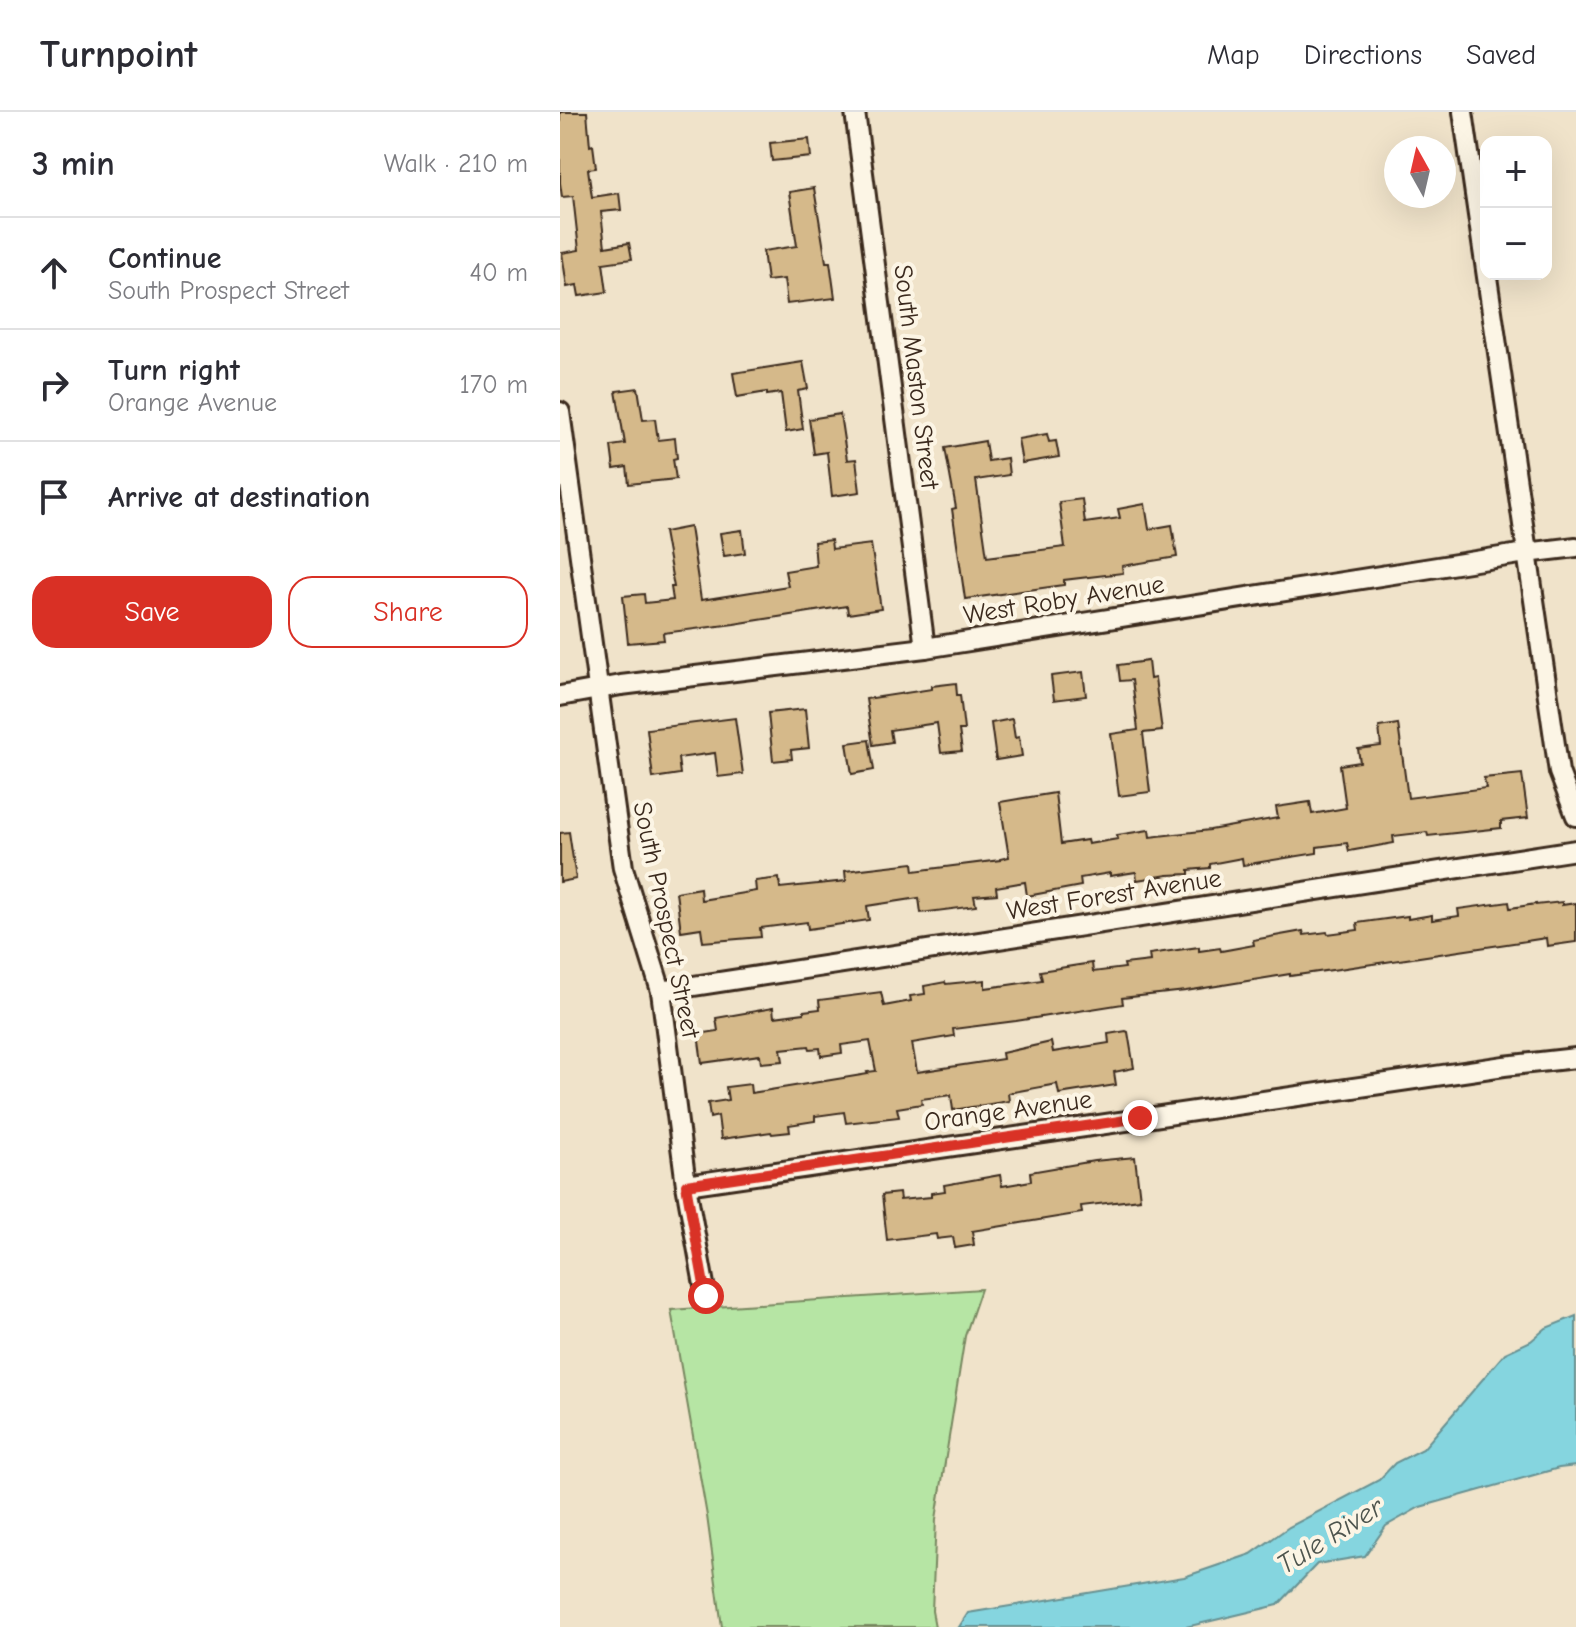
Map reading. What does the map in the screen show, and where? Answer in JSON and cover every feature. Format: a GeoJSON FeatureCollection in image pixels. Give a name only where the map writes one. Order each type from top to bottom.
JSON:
{"type":"FeatureCollection","features":[{"type":"Feature","properties":{"kind":"street","name":"South Maston Street"},"geometry":{"type":"LineString","coordinates":[[855,112],[925,648]]}},
{"type":"Feature","properties":{"kind":"street"},"geometry":{"type":"LineString","coordinates":[[1463,112],[1559,772],[1576,816]]}},
{"type":"Feature","properties":{"kind":"street","name":"South Prospect Street"},"geometry":{"type":"LineString","coordinates":[[560,412],[623,868],[661,991],[686,1185],[706,1296]]}},
{"type":"Feature","properties":{"kind":"street","name":"West Roby Avenue"},"geometry":{"type":"LineString","coordinates":[[560,696],[925,648],[1576,547]]}},
{"type":"Feature","properties":{"kind":"street","name":"West Forest Avenue"},"geometry":{"type":"LineString","coordinates":[[661,991],[1576,850]]}},
{"type":"Feature","properties":{"kind":"street","name":"Orange Avenue"},"geometry":{"type":"LineString","coordinates":[[686,1185],[1355,1087],[1576,1058]]}},
{"type":"Feature","properties":{"kind":"green space"},"geometry":{"type":"Polygon","coordinates":[[[981,1289],[965,1336],[936,1519],[932,1611],[935,1627],[722,1627],[707,1516],[671,1310],[981,1289]]]}},
{"type":"Feature","properties":{"kind":"water","name":"Tule River"},"geometry":{"type":"Polygon","coordinates":[[[1576,1316],[1576,1466],[1420,1507],[1386,1526],[1365,1556],[1317,1564],[1278,1605],[1186,1627],[959,1627],[968,1613],[1184,1577],[1251,1554],[1289,1527],[1379,1480],[1395,1463],[1423,1449],[1505,1353],[1531,1341],[1546,1328],[1576,1316]]]}},
{"type":"Feature","properties":{"kind":"building"},"geometry":{"type":"Polygon","coordinates":[[[560,112],[587,112],[590,146],[593,145],[596,168],[588,169],[592,197],[619,193],[621,210],[601,212],[605,247],[629,243],[632,259],[603,263],[607,292],[579,296],[577,285],[567,287],[562,253],[579,250],[573,196],[562,197],[560,183],[560,112]]]}},
{"type":"Feature","properties":{"kind":"building"},"geometry":{"type":"Polygon","coordinates":[[[809,139],[811,157],[772,161],[770,143],[809,139]]]}},
{"type":"Feature","properties":{"kind":"building"},"geometry":{"type":"Polygon","coordinates":[[[814,188],[835,298],[787,304],[784,279],[767,281],[763,251],[797,246],[789,192],[814,188]]]}},
{"type":"Feature","properties":{"kind":"building"},"geometry":{"type":"Polygon","coordinates":[[[803,362],[808,389],[798,391],[803,429],[786,432],[781,393],[737,397],[733,373],[803,362]]]}},
{"type":"Feature","properties":{"kind":"building"},"geometry":{"type":"Polygon","coordinates":[[[638,388],[643,420],[655,419],[658,440],[675,438],[677,458],[673,459],[676,479],[629,484],[627,467],[614,469],[611,446],[625,444],[616,391],[638,388]]]}},
{"type":"Feature","properties":{"kind":"building"},"geometry":{"type":"Polygon","coordinates":[[[840,414],[847,460],[856,459],[860,492],[832,496],[827,452],[814,454],[809,419],[840,414]]]}},
{"type":"Feature","properties":{"kind":"building"},"geometry":{"type":"Polygon","coordinates":[[[1047,434],[1049,442],[1056,441],[1059,457],[1022,463],[1018,439],[1047,434]]]}},
{"type":"Feature","properties":{"kind":"building"},"geometry":{"type":"Polygon","coordinates":[[[985,441],[988,461],[1007,458],[1009,475],[976,480],[987,557],[1065,547],[1059,502],[1082,499],[1085,523],[1120,518],[1118,509],[1145,504],[1149,529],[1172,525],[1177,557],[1122,566],[1123,573],[1064,580],[1064,585],[965,599],[952,509],[956,508],[945,448],[985,441]]]}},
{"type":"Feature","properties":{"kind":"building"},"geometry":{"type":"Polygon","coordinates":[[[690,527],[701,600],[788,586],[785,571],[816,566],[814,542],[831,540],[832,549],[871,544],[881,609],[848,614],[847,606],[663,633],[664,640],[628,643],[623,596],[644,594],[645,603],[673,600],[671,587],[674,587],[664,532],[690,527]]]}},
{"type":"Feature","properties":{"kind":"building"},"geometry":{"type":"Polygon","coordinates":[[[742,530],[745,553],[724,556],[720,533],[742,530]]]}},
{"type":"Feature","properties":{"kind":"building"},"geometry":{"type":"Polygon","coordinates":[[[1148,661],[1150,679],[1155,678],[1162,731],[1143,733],[1150,792],[1119,796],[1111,734],[1138,730],[1132,680],[1120,681],[1118,665],[1148,661]]]}},
{"type":"Feature","properties":{"kind":"building"},"geometry":{"type":"Polygon","coordinates":[[[1083,672],[1086,696],[1054,700],[1051,676],[1083,672]]]}},
{"type":"Feature","properties":{"kind":"building"},"geometry":{"type":"Polygon","coordinates":[[[956,683],[964,730],[959,730],[962,751],[941,753],[937,723],[890,730],[892,742],[873,745],[866,699],[956,683]]]}},
{"type":"Feature","properties":{"kind":"building"},"geometry":{"type":"Polygon","coordinates":[[[805,709],[809,748],[791,750],[792,759],[773,761],[768,713],[805,709]]]}},
{"type":"Feature","properties":{"kind":"building"},"geometry":{"type":"Polygon","coordinates":[[[735,718],[743,774],[718,777],[715,753],[678,758],[680,774],[653,778],[647,729],[735,718]]]}},
{"type":"Feature","properties":{"kind":"building"},"geometry":{"type":"Polygon","coordinates":[[[1012,719],[1022,756],[996,760],[991,723],[1012,719]]]}},
{"type":"Feature","properties":{"kind":"building"},"geometry":{"type":"Polygon","coordinates":[[[1398,724],[1408,798],[1486,788],[1484,778],[1522,774],[1528,818],[1501,821],[1501,828],[1428,836],[1427,832],[1393,836],[1394,843],[1349,851],[1347,843],[1317,847],[1317,853],[1243,865],[1242,858],[1210,864],[1210,868],[1189,870],[1189,874],[1137,880],[1136,872],[1110,876],[1110,873],[1080,878],[1081,886],[1027,896],[1025,882],[996,887],[997,894],[974,896],[976,906],[921,913],[919,898],[867,906],[869,920],[808,929],[807,922],[760,928],[761,937],[703,942],[701,928],[681,931],[676,892],[700,888],[701,900],[756,891],[755,881],[779,878],[780,888],[846,881],[845,871],[913,863],[914,871],[1009,857],[1000,802],[1055,793],[1061,844],[1087,840],[1088,844],[1149,830],[1150,837],[1210,830],[1278,818],[1276,807],[1310,802],[1312,814],[1346,808],[1340,765],[1360,762],[1358,749],[1381,746],[1379,727],[1398,724]]]}},
{"type":"Feature","properties":{"kind":"building"},"geometry":{"type":"Polygon","coordinates":[[[869,740],[874,770],[852,774],[847,743],[869,740]]]}},
{"type":"Feature","properties":{"kind":"building"},"geometry":{"type":"Polygon","coordinates":[[[569,832],[576,879],[560,882],[560,833],[569,832]]]}},
{"type":"Feature","properties":{"kind":"building"},"geometry":{"type":"Polygon","coordinates":[[[1509,902],[1510,908],[1576,903],[1576,942],[1547,946],[1546,938],[1122,998],[1123,1004],[953,1029],[954,1036],[912,1043],[917,1072],[1003,1059],[1002,1053],[1051,1042],[1053,1052],[1109,1043],[1108,1034],[1126,1031],[1134,1068],[1114,1072],[1116,1085],[1059,1094],[1057,1084],[1008,1093],[1009,1101],[953,1110],[951,1095],[921,1099],[922,1104],[897,1108],[899,1117],[846,1123],[844,1112],[815,1116],[815,1121],[789,1125],[790,1132],[721,1139],[718,1116],[710,1118],[708,1103],[728,1100],[726,1087],[750,1084],[751,1093],[876,1071],[870,1041],[841,1045],[842,1053],[821,1056],[820,1048],[810,1049],[809,1046],[781,1049],[783,1061],[761,1063],[760,1055],[702,1063],[698,1034],[718,1031],[716,1018],[773,1008],[774,1017],[804,1013],[820,1009],[819,1000],[881,992],[884,1006],[911,1001],[910,996],[925,994],[924,986],[945,982],[985,980],[985,988],[1008,985],[1042,980],[1040,971],[1092,963],[1093,972],[1125,968],[1124,964],[1150,961],[1149,954],[1199,947],[1199,951],[1220,948],[1221,951],[1254,945],[1253,940],[1303,931],[1304,935],[1358,930],[1357,923],[1408,916],[1408,919],[1432,915],[1432,920],[1459,916],[1458,909],[1509,902]]]}},
{"type":"Feature","properties":{"kind":"building"},"geometry":{"type":"Polygon","coordinates":[[[1135,1157],[1140,1199],[1081,1206],[1082,1213],[972,1231],[974,1245],[955,1248],[953,1237],[937,1239],[936,1234],[887,1240],[882,1195],[899,1193],[900,1200],[931,1197],[931,1193],[945,1191],[944,1185],[1000,1175],[1002,1186],[1031,1181],[1030,1172],[1135,1157]]]}},
{"type":"Feature","properties":{"kind":"route"},"geometry":{"type":"LineString","coordinates":[[706,1296],[686,1185],[1140,1118]]}}]}
